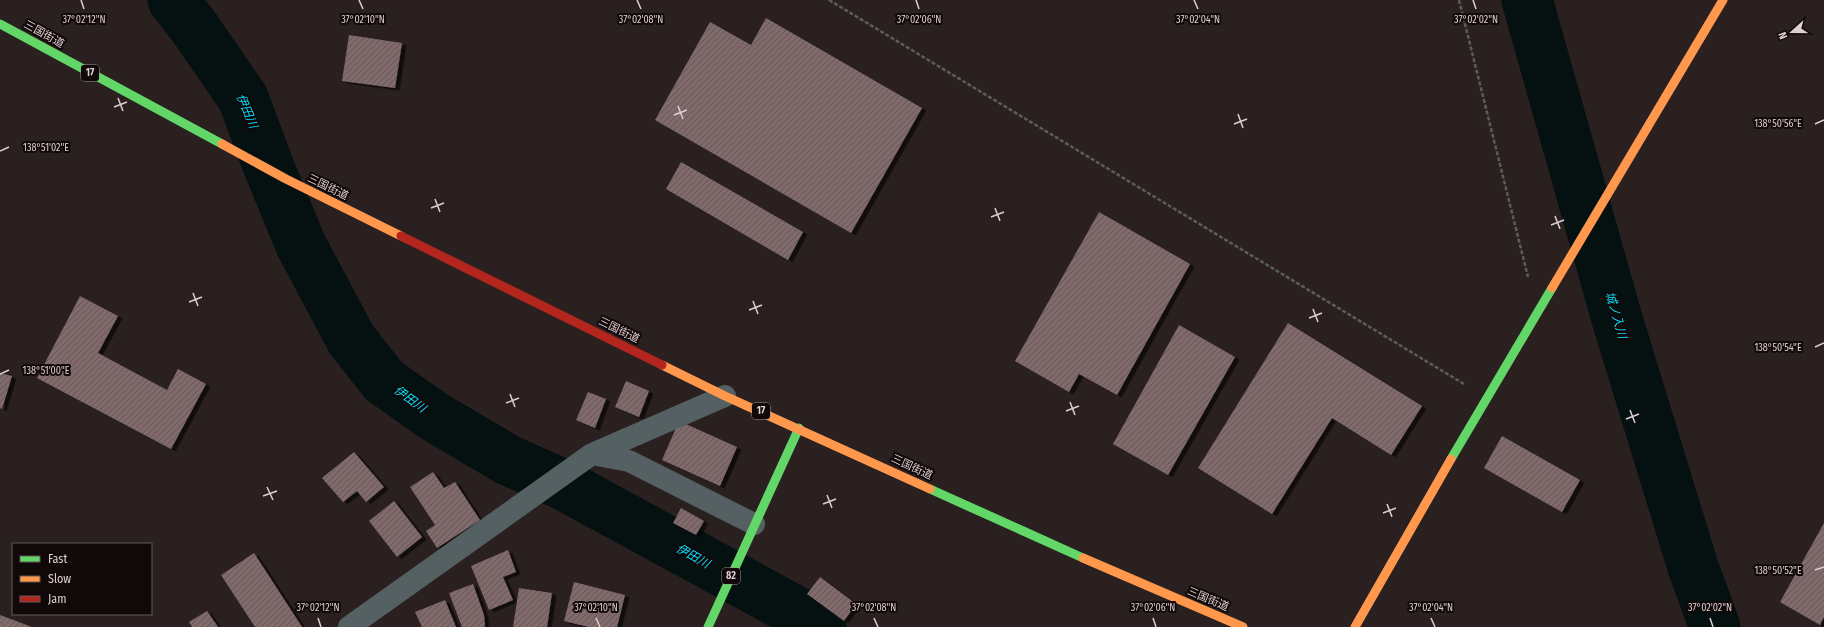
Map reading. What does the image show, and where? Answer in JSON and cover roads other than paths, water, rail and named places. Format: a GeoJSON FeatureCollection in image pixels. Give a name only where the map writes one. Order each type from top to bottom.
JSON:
{"type":"FeatureCollection","features":[{"type":"Feature","properties":{"kind":"main road"},"geometry":{"type":"LineString","coordinates":[[1355,627],[1487,397],[1723,0]]}},
{"type":"Feature","properties":{"kind":"main road","name":"三国街道"},"geometry":{"type":"LineString","coordinates":[[0,24],[286,180],[725,396],[799,428],[1040,539],[1243,627]]}},
{"type":"Feature","properties":{"kind":"main road","name":"82"},"geometry":{"type":"LineString","coordinates":[[708,627],[799,428]]}},
{"type":"Feature","properties":{"kind":"street"},"geometry":{"type":"LineString","coordinates":[[349,627],[592,454],[725,396]]}},
{"type":"Feature","properties":{"kind":"street"},"geometry":{"type":"LineString","coordinates":[[592,454],[629,461],[754,524]]}},
{"type":"Feature","properties":{"kind":"waterway","name":"伊田川"},"geometry":{"type":"LineString","coordinates":[[173,0],[194,27],[243,98],[268,165],[301,245],[351,339],[384,381],[435,417],[508,460],[562,484],[808,618],[821,627]]}},
{"type":"Feature","properties":{"kind":"waterway","name":"城ノ入川"},"geometry":{"type":"LineString","coordinates":[[1527,0],[1617,319],[1693,567],[1715,627]]}}]}
